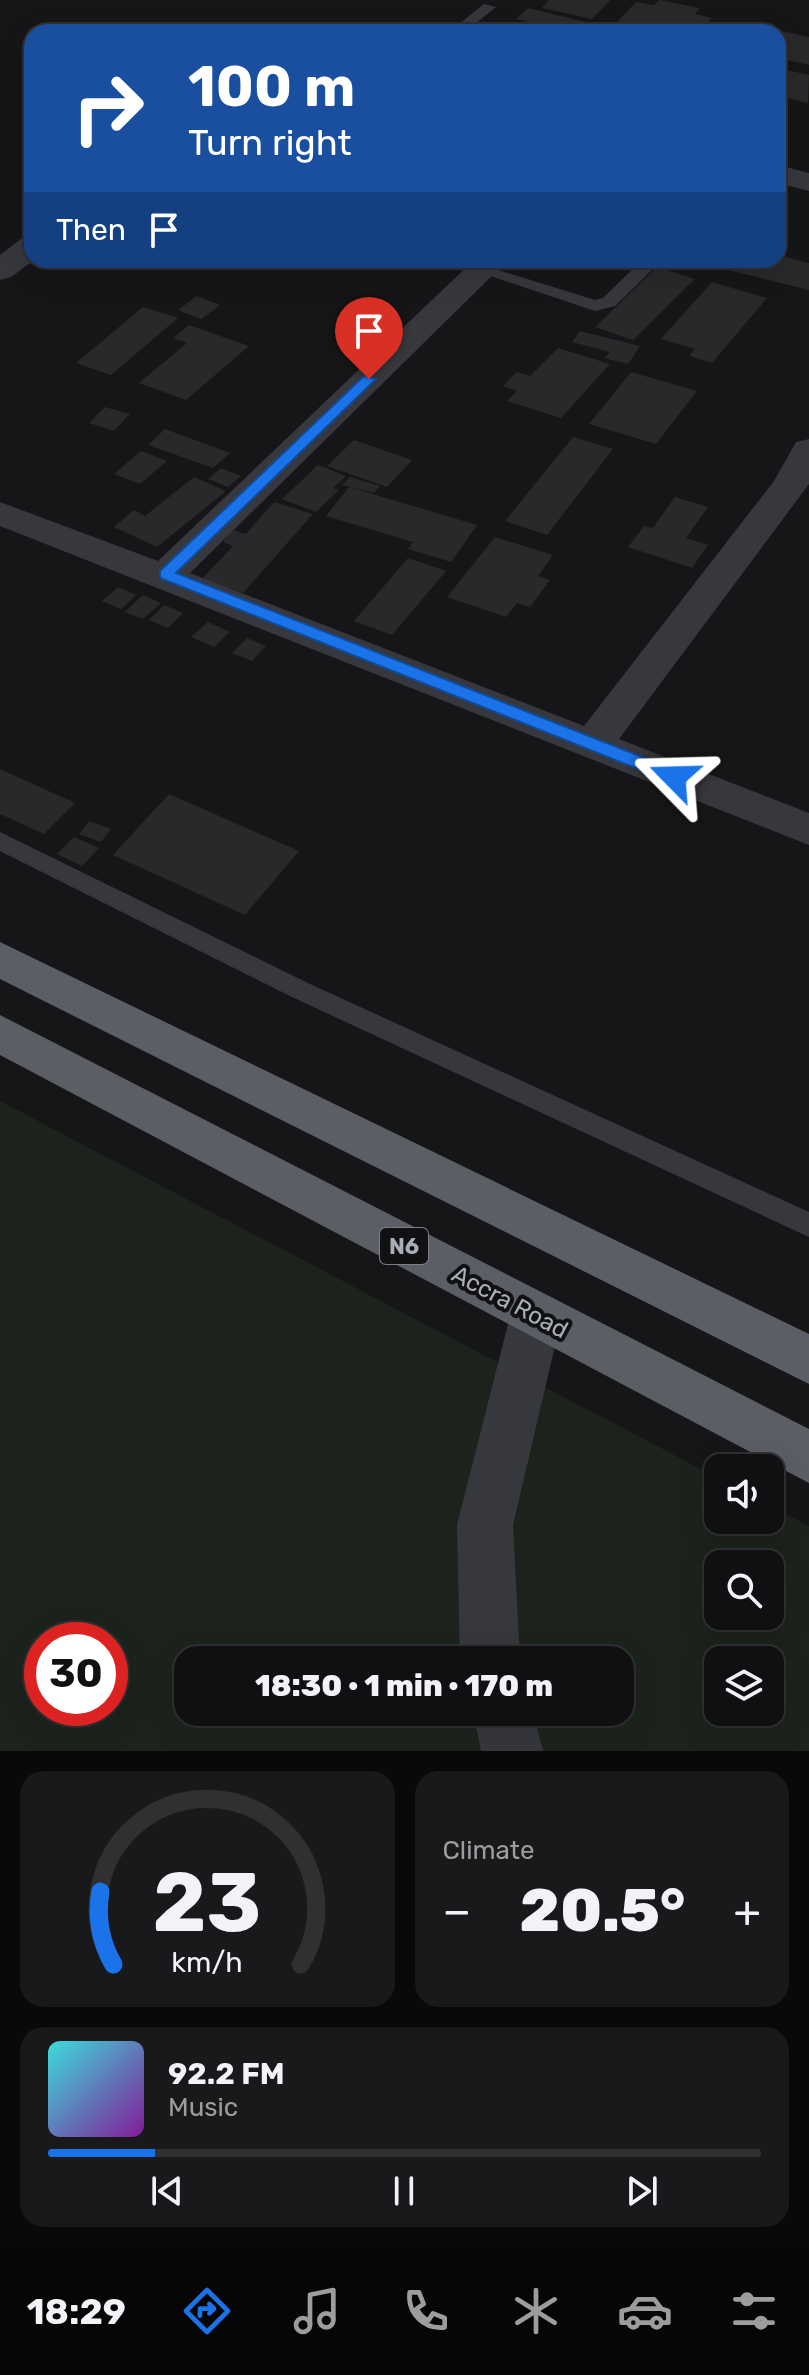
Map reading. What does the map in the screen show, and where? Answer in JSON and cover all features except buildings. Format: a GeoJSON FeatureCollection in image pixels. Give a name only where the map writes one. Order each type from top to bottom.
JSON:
{"type":"FeatureCollection","features":[{"type":"Feature","properties":{"kind":"highway"},"geometry":{"type":"LineString","coordinates":[[0,959],[809,1360]]}},
{"type":"Feature","properties":{"kind":"highway","name":"Accra Road"},"geometry":{"type":"LineString","coordinates":[[0,1033],[809,1457]]}},
{"type":"Feature","properties":{"kind":"street"},"geometry":{"type":"LineString","coordinates":[[786,176],[809,182]]}},
{"type":"Feature","properties":{"kind":"street"},"geometry":{"type":"LineString","coordinates":[[0,270],[24,252]]}},
{"type":"Feature","properties":{"kind":"street"},"geometry":{"type":"LineString","coordinates":[[166,575],[484,268]]}},
{"type":"Feature","properties":{"kind":"street"},"geometry":{"type":"LineString","coordinates":[[593,744],[800,486],[809,450]]}},
{"type":"Feature","properties":{"kind":"street"},"geometry":{"type":"LineString","coordinates":[[0,513],[166,575],[809,830]]}},
{"type":"Feature","properties":{"kind":"street"},"geometry":{"type":"LineString","coordinates":[[489,1646],[485,1525],[536,1316]]}},
{"type":"Feature","properties":{"kind":"street"},"geometry":{"type":"LineString","coordinates":[[506,1726],[512,1751]]}},
{"type":"Feature","properties":{"kind":"lane"},"geometry":{"type":"LineString","coordinates":[[467,24],[489,7]]}},
{"type":"Feature","properties":{"kind":"lane"},"geometry":{"type":"LineString","coordinates":[[495,268],[595,306],[609,302],[644,268]]}},
{"type":"Feature","properties":{"kind":"lane"},"geometry":{"type":"LineString","coordinates":[[0,841],[133,911],[412,1044],[809,1225]]}},
{"type":"Feature","properties":{"kind":"shaded area"},"geometry":{"type":"Polygon","coordinates":[[[0,1101],[704,1471],[704,1534],[784,1534],[784,1513],[809,1526],[809,1751],[0,1751],[0,1101]]]}},
{"type":"Feature","properties":{"kind":"route"},"geometry":{"type":"LineString","coordinates":[[369,379],[166,575],[674,777]]}}]}
